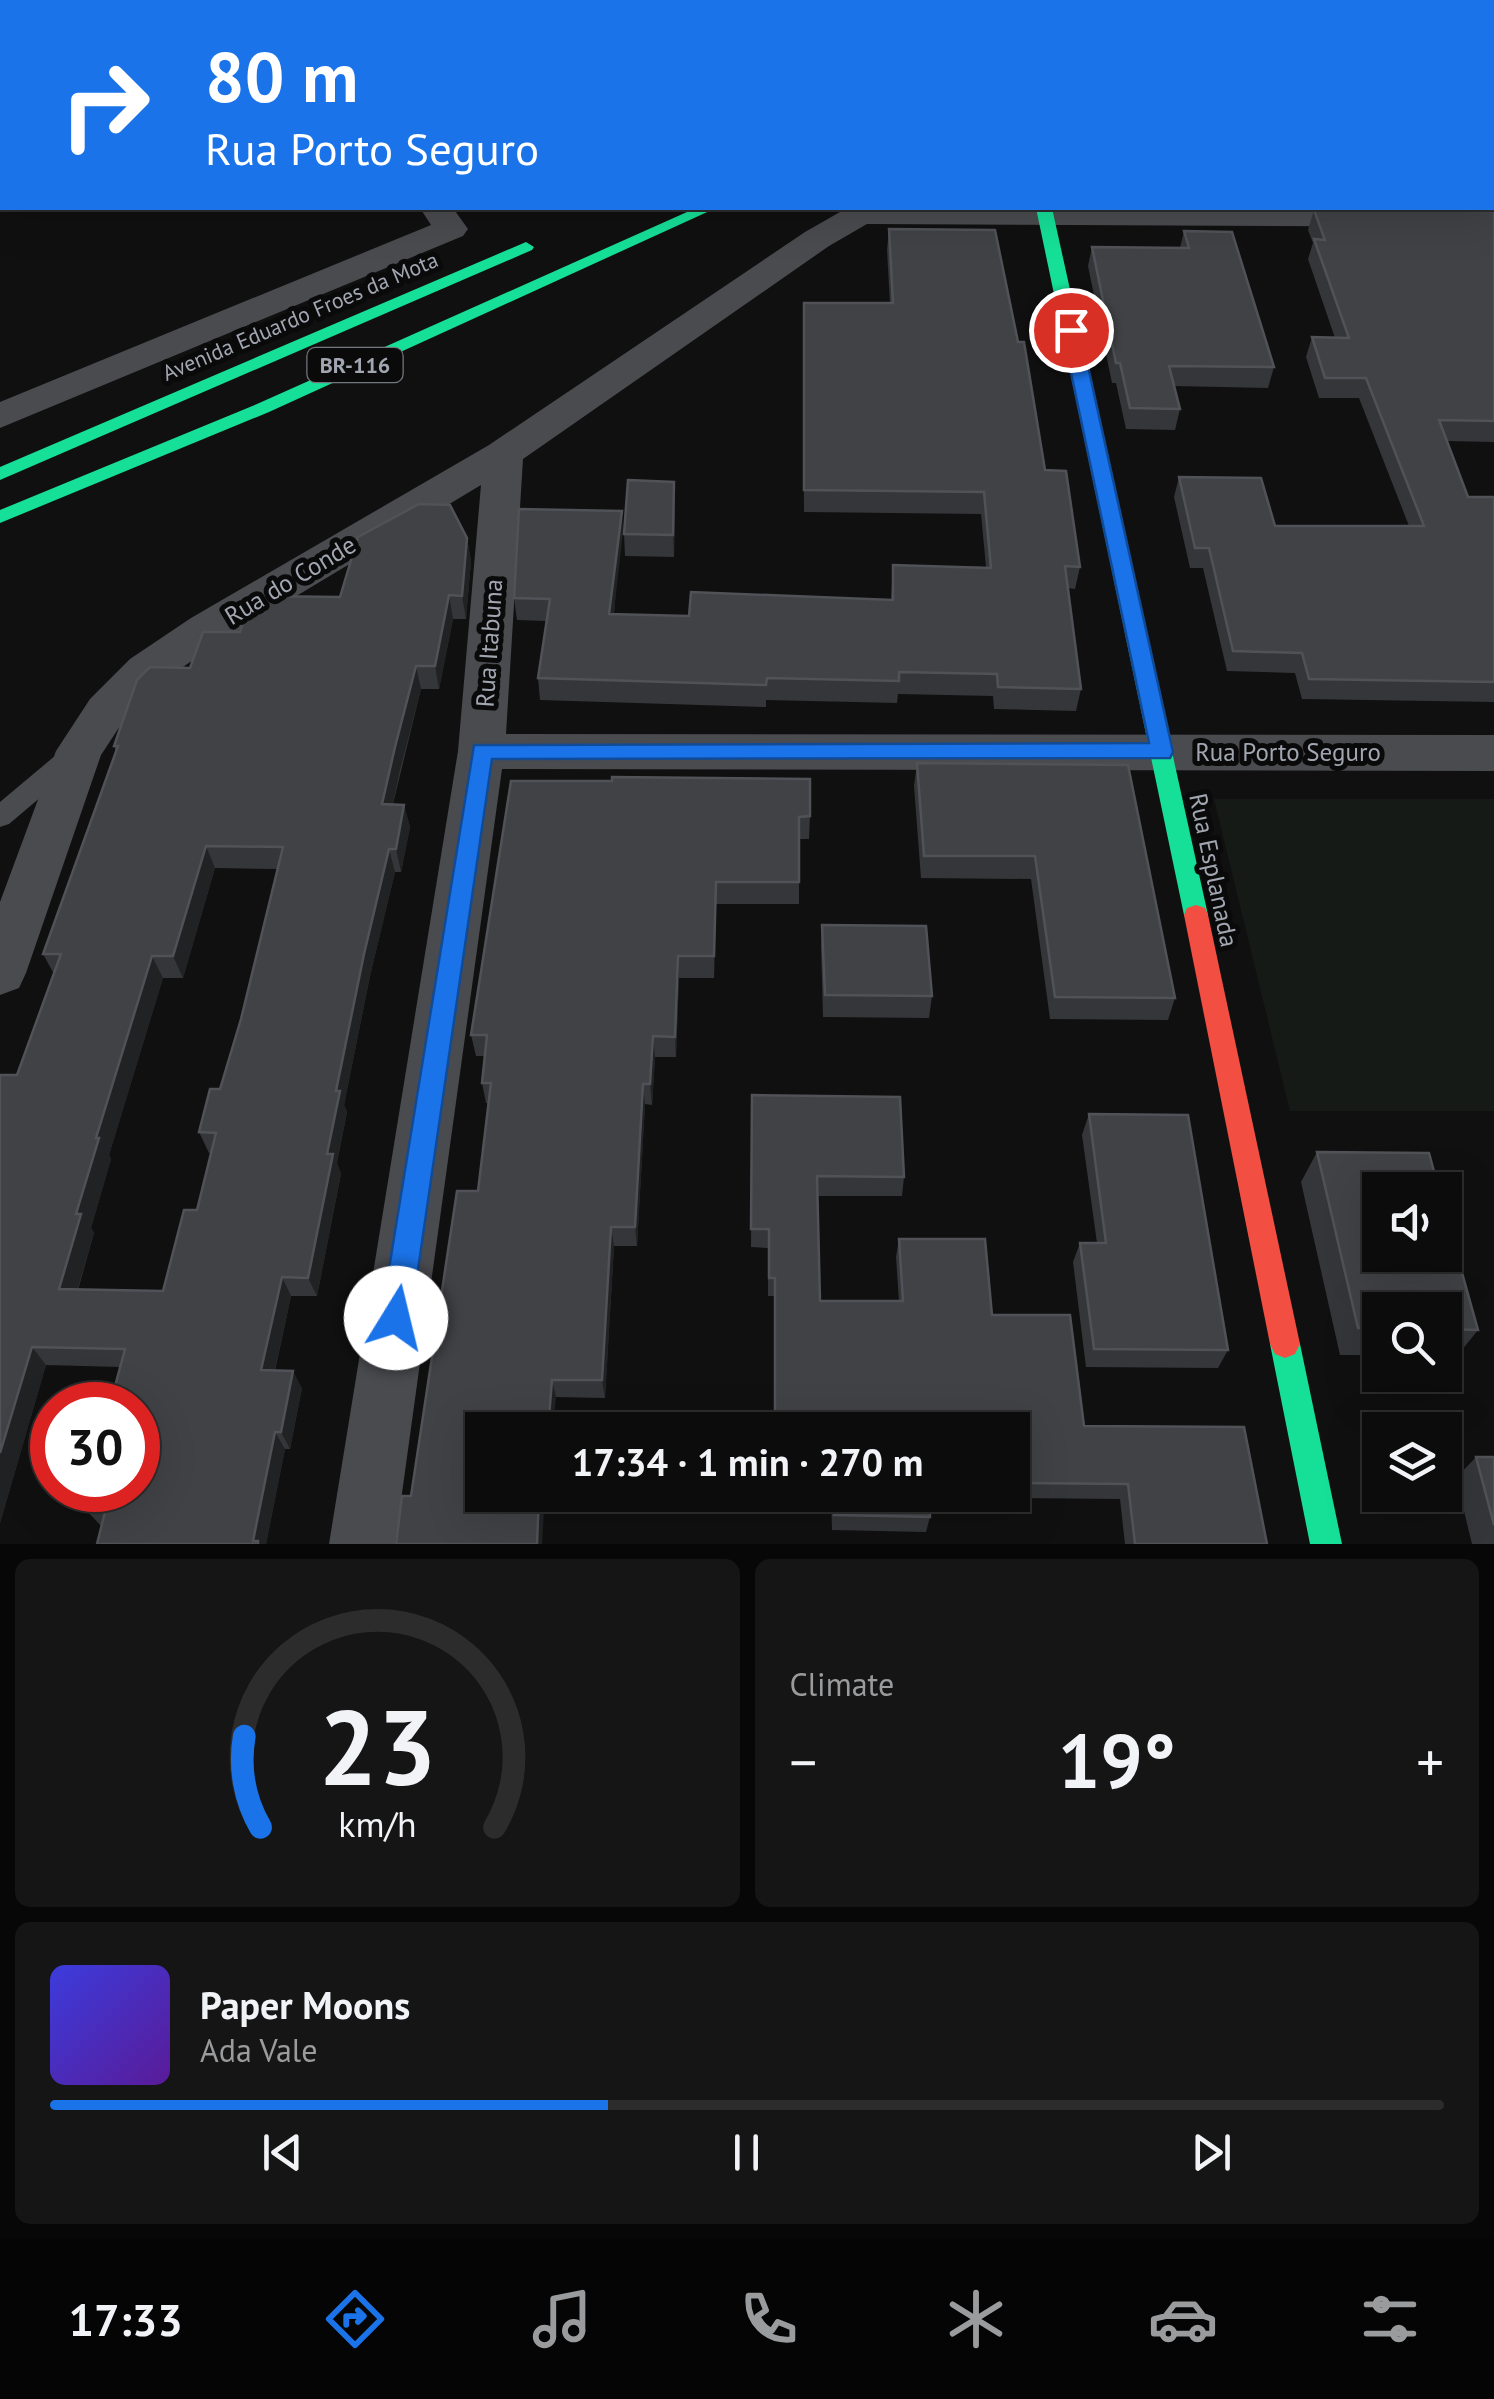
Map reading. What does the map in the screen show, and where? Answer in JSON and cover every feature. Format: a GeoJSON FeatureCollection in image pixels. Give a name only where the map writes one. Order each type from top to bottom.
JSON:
{"type":"FeatureCollection","features":[{"type":"Feature","properties":{"kind":"main road","name":"BR-116"},"geometry":{"type":"LineString","coordinates":[[0,517],[262,408],[704,210]]}},
{"type":"Feature","properties":{"kind":"main road","name":"Rua Esplanada"},"geometry":{"type":"LineString","coordinates":[[1045,212],[1162,752],[1326,1544]]}},
{"type":"Feature","properties":{"kind":"main road","name":"Avenida Eduardo Froes da Mota"},"geometry":{"type":"LineString","coordinates":[[0,474],[555,235]]}},
{"type":"Feature","properties":{"kind":"street"},"geometry":{"type":"LineString","coordinates":[[0,416],[450,229],[437,210]]}},
{"type":"Feature","properties":{"kind":"street"},"geometry":{"type":"LineString","coordinates":[[866,211],[1494,217]]}},
{"type":"Feature","properties":{"kind":"street","name":"Rua do Conde"},"geometry":{"type":"LineString","coordinates":[[0,973],[78,751],[106,711],[146,670],[208,628],[503,454],[817,239],[866,211]]}},
{"type":"Feature","properties":{"kind":"street","name":"Rua Itabuna"},"geometry":{"type":"LineString","coordinates":[[362,1544],[482,751],[503,454]]}},
{"type":"Feature","properties":{"kind":"street","name":"Rua Porto Seguro"},"geometry":{"type":"LineString","coordinates":[[482,751],[1494,753]]}},
{"type":"Feature","properties":{"kind":"lane"},"geometry":{"type":"LineString","coordinates":[[0,817],[78,751]]}},
{"type":"Feature","properties":{"kind":"shaded area"},"geometry":{"type":"Polygon","coordinates":[[[1214,799],[1494,799],[1494,1111],[1290,1111],[1214,799]]]}},
{"type":"Feature","properties":{"kind":"building"},"geometry":{"type":"Polygon","coordinates":[[[1314,210],[1494,211],[1494,421],[1439,420],[1468,497],[1494,497],[1494,682],[1309,679],[1302,653],[1233,651],[1209,548],[1195,548],[1179,477],[1261,478],[1275,526],[1424,526],[1366,378],[1325,378],[1312,337],[1349,338],[1314,239],[1325,240],[1314,210]]]}},
{"type":"Feature","properties":{"kind":"building"},"geometry":{"type":"Polygon","coordinates":[[[889,229],[995,230],[1018,342],[1024,342],[1045,470],[1066,471],[1080,567],[1065,566],[1081,689],[998,687],[997,674],[899,672],[899,681],[767,678],[766,685],[538,678],[550,599],[514,598],[519,509],[622,511],[609,614],[689,616],[691,592],[893,600],[893,565],[991,568],[984,492],[804,490],[804,303],[893,303],[889,229]]]}},
{"type":"Feature","properties":{"kind":"building"},"geometry":{"type":"Polygon","coordinates":[[[1184,231],[1232,232],[1274,367],[1169,366],[1180,409],[1130,408],[1120,363],[1116,363],[1092,247],[1189,248],[1184,231]]]}},
{"type":"Feature","properties":{"kind":"building"},"geometry":{"type":"Polygon","coordinates":[[[628,480],[674,482],[673,535],[624,534],[628,480]]]}},
{"type":"Feature","properties":{"kind":"building"},"geometry":{"type":"Polygon","coordinates":[[[419,504],[450,505],[467,538],[462,596],[449,595],[435,666],[416,666],[382,804],[404,805],[396,849],[389,849],[364,954],[336,1091],[340,1091],[327,1154],[333,1154],[308,1278],[282,1277],[261,1370],[293,1371],[281,1432],[275,1432],[253,1541],[258,1544],[97,1544],[105,1512],[160,1512],[160,1382],[116,1382],[125,1349],[32,1347],[0,1453],[0,1075],[17,1075],[61,954],[43,954],[118,746],[114,746],[137,680],[150,667],[190,668],[203,632],[240,632],[250,601],[258,596],[340,597],[358,537],[419,504]],[[206,846],[173,956],[152,956],[96,1138],[76,1214],[81,1214],[59,1289],[163,1291],[184,1210],[197,1210],[216,1133],[199,1132],[210,1089],[220,1089],[283,847],[206,846]]]}},
{"type":"Feature","properties":{"kind":"building"},"geometry":{"type":"Polygon","coordinates":[[[917,763],[1128,765],[1175,998],[1055,997],[1035,856],[924,856],[917,763]]]}},
{"type":"Feature","properties":{"kind":"building"},"geometry":{"type":"Polygon","coordinates":[[[612,777],[810,779],[810,816],[799,817],[799,882],[716,882],[714,956],[678,956],[675,1037],[653,1036],[650,1084],[643,1084],[635,1227],[611,1227],[602,1380],[552,1380],[549,1412],[465,1412],[465,1512],[538,1512],[537,1544],[396,1544],[402,1496],[411,1496],[457,1191],[478,1191],[491,1083],[482,1083],[487,1035],[471,1035],[511,781],[612,781],[612,777]]]}},
{"type":"Feature","properties":{"kind":"building"},"geometry":{"type":"Polygon","coordinates":[[[822,925],[926,926],[932,996],[825,995],[822,925]]]}},
{"type":"Feature","properties":{"kind":"building"},"geometry":{"type":"Polygon","coordinates":[[[752,1095],[900,1097],[904,1177],[817,1176],[820,1301],[903,1301],[899,1239],[985,1239],[992,1315],[1070,1315],[1084,1426],[1244,1427],[1267,1544],[1135,1544],[1128,1484],[1030,1483],[1030,1412],[775,1412],[775,1278],[769,1278],[769,1229],[751,1229],[752,1095]]]}},
{"type":"Feature","properties":{"kind":"building"},"geometry":{"type":"Polygon","coordinates":[[[1089,1114],[1188,1115],[1228,1350],[1094,1349],[1080,1243],[1106,1243],[1089,1114]]]}},
{"type":"Feature","properties":{"kind":"building"},"geometry":{"type":"Polygon","coordinates":[[[1317,1152],[1429,1153],[1434,1172],[1362,1172],[1362,1272],[1462,1272],[1478,1330],[1462,1330],[1462,1292],[1362,1292],[1362,1328],[1358,1328],[1317,1152]]]}},
{"type":"Feature","properties":{"kind":"building"},"geometry":{"type":"Polygon","coordinates":[[[1476,1457],[1494,1457],[1494,1525],[1476,1457]]]}},
{"type":"Feature","properties":{"kind":"building"},"geometry":{"type":"Polygon","coordinates":[[[834,1512],[930,1512],[930,1517],[834,1512]]]}},
{"type":"Feature","properties":{"kind":"traffic: fast"},"geometry":{"type":"LineString","coordinates":[[0,517],[263,408],[704,210]]}},
{"type":"Feature","properties":{"kind":"traffic: fast"},"geometry":{"type":"LineString","coordinates":[[1044,210],[1196,915]]}},
{"type":"Feature","properties":{"kind":"traffic: fast"},"geometry":{"type":"LineString","coordinates":[[0,474],[526,247]]}},
{"type":"Feature","properties":{"kind":"traffic: fast"},"geometry":{"type":"LineString","coordinates":[[1285,1344],[1326,1544]]}},
{"type":"Feature","properties":{"kind":"traffic: jam"},"geometry":{"type":"LineString","coordinates":[[1196,915],[1285,1344]]}},
{"type":"Feature","properties":{"kind":"route"},"geometry":{"type":"LineString","coordinates":[[396,1318],[482,751],[1162,752],[1071,330]]}}]}
